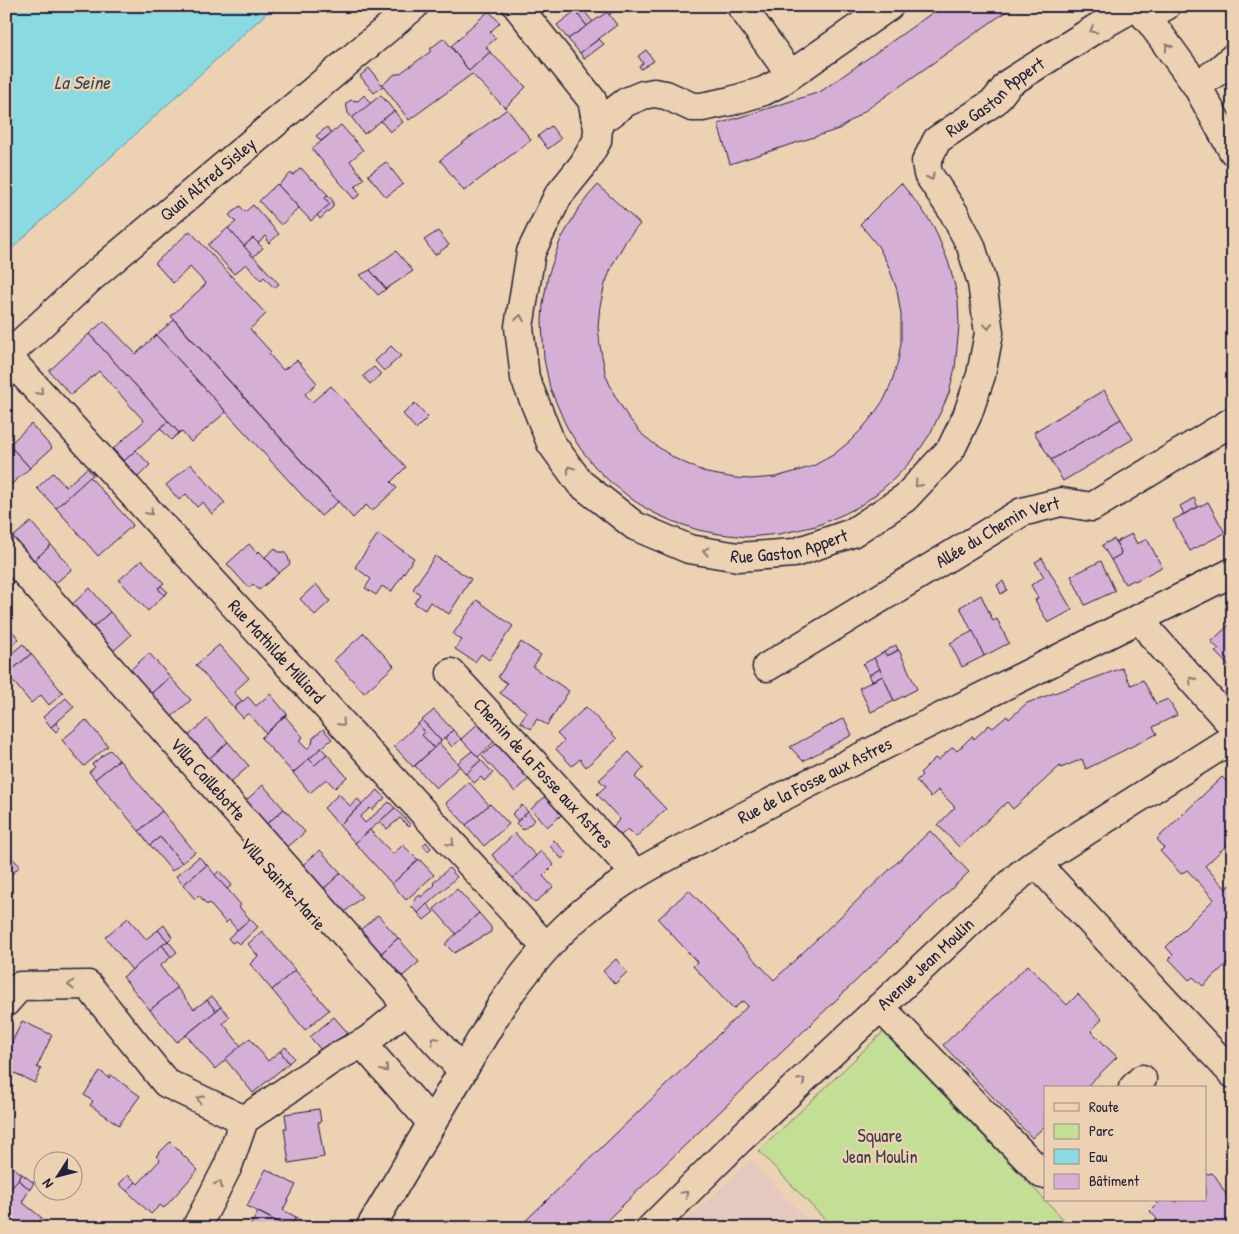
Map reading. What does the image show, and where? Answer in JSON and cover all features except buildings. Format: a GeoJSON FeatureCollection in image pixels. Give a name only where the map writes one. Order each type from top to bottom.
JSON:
{"type":"FeatureCollection","features":[{"type":"Feature","properties":{"kind":"street","name":"Quai Alfred Sisley"},"geometry":{"type":"LineString","coordinates":[[7,356],[100,271],[414,6]]}},
{"type":"Feature","properties":{"kind":"street","name":"Rue Gaston Appert"},"geometry":{"type":"LineString","coordinates":[[517,6],[592,100],[598,128],[597,141],[583,165],[558,196],[530,252],[519,327],[525,378],[551,442],[580,483],[635,526],[689,549],[738,557],[794,553],[852,533],[906,498],[951,449],[967,416],[981,375],[989,333],[982,283],[971,246],[954,213],[928,174],[926,162],[937,140],[995,101],[1009,83],[1095,29],[1147,9]]}},
{"type":"Feature","properties":{"kind":"street"},"geometry":{"type":"LineString","coordinates":[[741,6],[790,74]]}},
{"type":"Feature","properties":{"kind":"street"},"geometry":{"type":"LineString","coordinates":[[595,116],[609,115],[626,102],[654,93],[666,95],[692,107],[702,107],[764,91],[889,6]]}},
{"type":"Feature","properties":{"kind":"street"},"geometry":{"type":"LineString","coordinates":[[1147,9],[1197,86],[1233,151]]}},
{"type":"Feature","properties":{"kind":"street"},"geometry":{"type":"LineString","coordinates":[[1197,86],[1233,58]]}},
{"type":"Feature","properties":{"kind":"street","name":"Rue Mathilde Milliard"},"geometry":{"type":"LineString","coordinates":[[7,356],[546,947]]}},
{"type":"Feature","properties":{"kind":"street","name":"Allée du Chemin Vert"},"geometry":{"type":"LineString","coordinates":[[767,667],[1022,512],[1061,502],[1092,507],[1233,421]]}},
{"type":"Feature","properties":{"kind":"street","name":"Villa Caillebotte"},"geometry":{"type":"LineString","coordinates":[[6,552],[396,992],[406,1009]]}},
{"type":"Feature","properties":{"kind":"street","name":"Rue de la Fosse aux Astres"},"geometry":{"type":"LineString","coordinates":[[370,1228],[462,1070],[519,980],[556,937],[584,911],[616,886],[659,861],[795,790],[1233,572]]}},
{"type":"Feature","properties":{"kind":"street","name":"Villa Sainte-Marie"},"geometry":{"type":"LineString","coordinates":[[6,574],[387,1000],[406,1009]]}},
{"type":"Feature","properties":{"kind":"street"},"geometry":{"type":"LineString","coordinates":[[1140,618],[1152,635],[1233,726]]}},
{"type":"Feature","properties":{"kind":"street","name":"Chemin de la Fosse aux Astres"},"geometry":{"type":"LineString","coordinates":[[451,673],[636,874]]}},
{"type":"Feature","properties":{"kind":"street","name":"Avenue Jean Moulin"},"geometry":{"type":"LineString","coordinates":[[650,1228],[737,1142],[1020,875],[1233,738]]}},
{"type":"Feature","properties":{"kind":"street"},"geometry":{"type":"LineString","coordinates":[[1036,863],[1233,1074]]}},
{"type":"Feature","properties":{"kind":"street"},"geometry":{"type":"LineString","coordinates":[[6,1002],[20,986],[88,985],[166,1083],[244,1120]]}},
{"type":"Feature","properties":{"kind":"street"},"geometry":{"type":"LineString","coordinates":[[880,1007],[1042,1174],[1044,1171]]}},
{"type":"Feature","properties":{"kind":"street"},"geometry":{"type":"LineString","coordinates":[[196,1228],[228,1166],[244,1120],[331,1060],[368,1041],[406,1009],[462,1070]]}},
{"type":"Feature","properties":{"kind":"street"},"geometry":{"type":"LineString","coordinates":[[368,1041],[368,1050],[432,1123]]}},
{"type":"Feature","properties":{"kind":"shaded area"},"geometry":{"type":"Polygon","coordinates":[[[750,1160],[815,1228],[679,1228],[750,1160]]]}},
{"type":"Feature","properties":{"kind":"green space","name":"Square Jean Moulin"},"geometry":{"type":"Polygon","coordinates":[[[883,1032],[1044,1199],[1044,1202],[1047,1202],[1072,1228],[833,1228],[759,1151],[883,1032]]]}},
{"type":"Feature","properties":{"kind":"water","name":"La Seine"},"geometry":{"type":"Polygon","coordinates":[[[6,6],[274,6],[6,254],[6,6]]]}}]}
